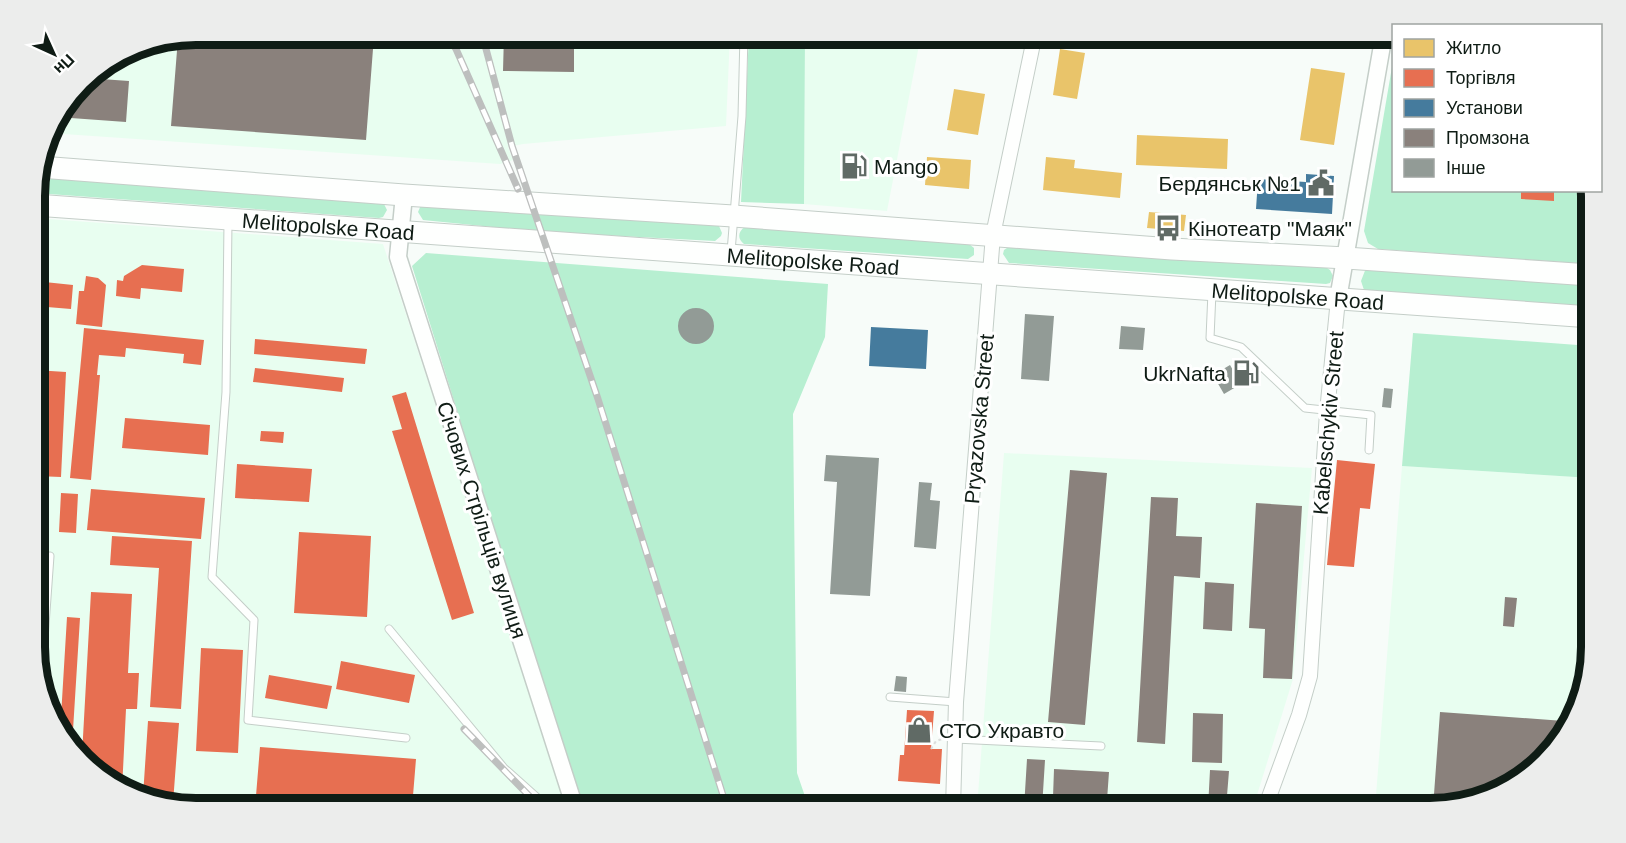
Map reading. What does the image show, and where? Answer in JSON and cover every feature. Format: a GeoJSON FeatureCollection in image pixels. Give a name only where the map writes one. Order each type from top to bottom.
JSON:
{"type":"FeatureCollection","features":[{"type":"Feature","properties":{"kind":"main road","name":"Melitopolske Road"},"geometry":{"type":"LineString","coordinates":[[48,168],[1172,249],[1581,274]]}},
{"type":"Feature","properties":{"kind":"main road","name":"Melitopolske Road"},"geometry":{"type":"LineString","coordinates":[[45,206],[1581,316]]}},
{"type":"Feature","properties":{"kind":"street","name":"Pryazovska Street"},"geometry":{"type":"LineString","coordinates":[[953,798],[956,702],[993,235],[1033,45]]}},
{"type":"Feature","properties":{"kind":"street","name":"Kabelschykiv Street"},"geometry":{"type":"LineString","coordinates":[[1269,798],[1299,715],[1310,676],[1327,412],[1338,299],[1382,45]]}},
{"type":"Feature","properties":{"kind":"street","name":"Січових Стрільців вулиця"},"geometry":{"type":"LineString","coordinates":[[404,195],[398,257],[572,798]]}},
{"type":"Feature","properties":{"kind":"lane"},"geometry":{"type":"LineString","coordinates":[[730,255],[742,116],[744,45]]}},
{"type":"Feature","properties":{"kind":"lane"},"geometry":{"type":"LineString","coordinates":[[228,219],[226,392],[212,577],[254,620],[248,720],[406,738]]}},
{"type":"Feature","properties":{"kind":"lane"},"geometry":{"type":"LineString","coordinates":[[1212,290],[1210,338],[1241,347],[1305,408],[1371,415],[1368,450]]}},
{"type":"Feature","properties":{"kind":"lane"},"geometry":{"type":"LineString","coordinates":[[45,625],[50,556]]}},
{"type":"Feature","properties":{"kind":"lane"},"geometry":{"type":"LineString","coordinates":[[389,629],[504,768],[538,798]]}},
{"type":"Feature","properties":{"kind":"lane"},"geometry":{"type":"LineString","coordinates":[[890,697],[956,702]]}},
{"type":"Feature","properties":{"kind":"lane"},"geometry":{"type":"LineString","coordinates":[[956,739],[1101,746]]}},
{"type":"Feature","properties":{"kind":"shaded area"},"geometry":{"type":"Polygon","coordinates":[[[730,45],[726,126],[523,144],[508,147],[513,160],[500,164],[58,134],[82,96],[112,70],[147,53],[176,46],[730,45]]]}},
{"type":"Feature","properties":{"kind":"shaded area"},"geometry":{"type":"Polygon","coordinates":[[[805,45],[919,45],[887,211],[804,204],[805,45]]]}},
{"type":"Feature","properties":{"kind":"shaded area"},"geometry":{"type":"Polygon","coordinates":[[[45,219],[383,244],[564,798],[196,798],[157,793],[129,782],[96,761],[70,731],[56,705],[46,667],[45,219]]]}},
{"type":"Feature","properties":{"kind":"shaded area"},"geometry":{"type":"Polygon","coordinates":[[[1004,453],[1312,468],[1293,679],[1256,798],[978,798],[1004,453]]]}},
{"type":"Feature","properties":{"kind":"shaded area"},"geometry":{"type":"Polygon","coordinates":[[[1402,466],[1581,477],[1580,667],[1573,696],[1556,731],[1530,761],[1514,773],[1479,790],[1440,798],[1376,798],[1402,466]]]}},
{"type":"Feature","properties":{"kind":"green space"},"geometry":{"type":"Polygon","coordinates":[[[749,45],[805,45],[804,204],[741,202],[749,45]]]}},
{"type":"Feature","properties":{"kind":"green space"},"geometry":{"type":"Polygon","coordinates":[[[1392,67],[1392,192],[1581,192],[1581,263],[1378,249],[1368,243],[1364,231],[1392,67]]]}},
{"type":"Feature","properties":{"kind":"green space"},"geometry":{"type":"Polygon","coordinates":[[[46,178],[380,203],[384,204],[387,210],[383,217],[45,194],[46,178]]]}},
{"type":"Feature","properties":{"kind":"green space"},"geometry":{"type":"Polygon","coordinates":[[[421,205],[716,225],[722,233],[715,241],[544,232],[423,220],[418,212],[421,205]]]}},
{"type":"Feature","properties":{"kind":"green space"},"geometry":{"type":"Polygon","coordinates":[[[745,227],[969,244],[974,248],[974,255],[968,259],[744,244],[739,235],[745,227]]]}},
{"type":"Feature","properties":{"kind":"green space"},"geometry":{"type":"Polygon","coordinates":[[[1010,246],[1327,268],[1333,276],[1330,283],[1326,284],[1009,263],[1003,254],[1004,250],[1010,246]]]}},
{"type":"Feature","properties":{"kind":"green space"},"geometry":{"type":"Polygon","coordinates":[[[426,253],[828,284],[825,337],[793,414],[797,773],[806,798],[578,798],[412,266],[426,253]]]}},
{"type":"Feature","properties":{"kind":"green space"},"geometry":{"type":"Polygon","coordinates":[[[1366,268],[1581,282],[1581,307],[1365,293],[1361,281],[1366,268]]]}},
{"type":"Feature","properties":{"kind":"green space"},"geometry":{"type":"Polygon","coordinates":[[[1413,333],[1581,345],[1581,477],[1402,466],[1413,333]]]}},
{"type":"Feature","properties":{"kind":"building: Житло"},"geometry":{"type":"Polygon","coordinates":[[[1060,49],[1085,53],[1077,99],[1053,95],[1060,49]]]}},
{"type":"Feature","properties":{"kind":"building: Житло"},"geometry":{"type":"Polygon","coordinates":[[[1311,68],[1345,73],[1334,145],[1300,140],[1311,68]]]}},
{"type":"Feature","properties":{"kind":"building: Житло"},"geometry":{"type":"Polygon","coordinates":[[[954,89],[985,94],[978,135],[947,130],[954,89]]]}},
{"type":"Feature","properties":{"kind":"building: Житло"},"geometry":{"type":"Polygon","coordinates":[[[1137,135],[1228,139],[1227,169],[1136,165],[1137,135]]]}},
{"type":"Feature","properties":{"kind":"building: Житло"},"geometry":{"type":"Polygon","coordinates":[[[927,157],[971,160],[969,189],[925,185],[927,157]]]}},
{"type":"Feature","properties":{"kind":"building: Житло"},"geometry":{"type":"Polygon","coordinates":[[[1046,157],[1075,160],[1074,168],[1122,173],[1120,198],[1043,190],[1046,157]]]}},
{"type":"Feature","properties":{"kind":"building: Житло"},"geometry":{"type":"Polygon","coordinates":[[[1149,212],[1186,215],[1184,231],[1147,228],[1149,212]]]}},
{"type":"Feature","properties":{"kind":"building: Торгівля"},"geometry":{"type":"Polygon","coordinates":[[[1521,192],[1554,192],[1554,201],[1521,199],[1521,192]]]}},
{"type":"Feature","properties":{"kind":"building: Торгівля"},"geometry":{"type":"Polygon","coordinates":[[[142,265],[184,269],[182,292],[141,288],[140,299],[116,296],[117,280],[123,281],[124,276],[142,265]]]}},
{"type":"Feature","properties":{"kind":"building: Торгівля"},"geometry":{"type":"Polygon","coordinates":[[[86,276],[98,278],[106,285],[102,327],[76,324],[79,291],[84,291],[86,276]]]}},
{"type":"Feature","properties":{"kind":"building: Торгівля"},"geometry":{"type":"Polygon","coordinates":[[[45,282],[73,285],[71,309],[45,307],[45,282]]]}},
{"type":"Feature","properties":{"kind":"building: Торгівля"},"geometry":{"type":"Polygon","coordinates":[[[84,328],[204,340],[201,365],[183,363],[184,354],[126,348],[125,357],[99,355],[97,375],[100,375],[91,480],[70,478],[84,328]]]}},
{"type":"Feature","properties":{"kind":"building: Торгівля"},"geometry":{"type":"Polygon","coordinates":[[[255,339],[367,349],[365,364],[254,354],[255,339]]]}},
{"type":"Feature","properties":{"kind":"building: Торгівля"},"geometry":{"type":"Polygon","coordinates":[[[255,368],[344,378],[342,392],[253,382],[255,368]]]}},
{"type":"Feature","properties":{"kind":"building: Торгівля"},"geometry":{"type":"Polygon","coordinates":[[[45,371],[66,372],[61,477],[45,476],[45,371]]]}},
{"type":"Feature","properties":{"kind":"building: Торгівля"},"geometry":{"type":"Polygon","coordinates":[[[406,392],[474,613],[452,620],[392,431],[402,429],[392,396],[406,392]]]}},
{"type":"Feature","properties":{"kind":"building: Торгівля"},"geometry":{"type":"Polygon","coordinates":[[[125,418],[210,425],[208,455],[122,448],[125,418]]]}},
{"type":"Feature","properties":{"kind":"building: Торгівля"},"geometry":{"type":"Polygon","coordinates":[[[261,431],[284,432],[283,443],[260,441],[261,431]]]}},
{"type":"Feature","properties":{"kind":"building: Торгівля"},"geometry":{"type":"Polygon","coordinates":[[[1337,460],[1375,464],[1370,509],[1360,508],[1354,567],[1327,565],[1337,460]]]}},
{"type":"Feature","properties":{"kind":"building: Торгівля"},"geometry":{"type":"Polygon","coordinates":[[[237,464],[312,469],[309,502],[235,498],[237,464]]]}},
{"type":"Feature","properties":{"kind":"building: Торгівля"},"geometry":{"type":"Polygon","coordinates":[[[91,489],[205,498],[201,539],[87,530],[91,489]]]}},
{"type":"Feature","properties":{"kind":"building: Торгівля"},"geometry":{"type":"Polygon","coordinates":[[[61,493],[78,494],[76,533],[59,532],[61,493]]]}},
{"type":"Feature","properties":{"kind":"building: Торгівля"},"geometry":{"type":"Polygon","coordinates":[[[299,532],[371,536],[367,617],[294,613],[299,532]]]}},
{"type":"Feature","properties":{"kind":"building: Торгівля"},"geometry":{"type":"Polygon","coordinates":[[[112,536],[192,541],[181,709],[150,707],[159,568],[110,565],[112,536]]]}},
{"type":"Feature","properties":{"kind":"building: Торгівля"},"geometry":{"type":"Polygon","coordinates":[[[91,592],[132,594],[128,673],[139,673],[137,709],[126,709],[123,779],[96,761],[82,747],[91,592]]]}},
{"type":"Feature","properties":{"kind":"building: Торгівля"},"geometry":{"type":"Polygon","coordinates":[[[67,617],[80,618],[73,735],[61,715],[67,617]]]}},
{"type":"Feature","properties":{"kind":"building: Торгівля"},"geometry":{"type":"Polygon","coordinates":[[[201,648],[243,650],[238,753],[196,751],[201,648]]]}},
{"type":"Feature","properties":{"kind":"building: Торгівля"},"geometry":{"type":"Polygon","coordinates":[[[341,661],[415,675],[409,703],[336,689],[341,661]]]}},
{"type":"Feature","properties":{"kind":"building: Торгівля"},"geometry":{"type":"Polygon","coordinates":[[[269,675],[332,686],[327,709],[265,698],[269,675]]]}},
{"type":"Feature","properties":{"kind":"building: Торгівля","name":"СТО Укравто"},"geometry":{"type":"Polygon","coordinates":[[[907,710],[934,711],[931,749],[942,749],[940,784],[898,781],[900,755],[904,755],[907,710]]]}},
{"type":"Feature","properties":{"kind":"building: Торгівля"},"geometry":{"type":"Polygon","coordinates":[[[148,721],[179,723],[173,796],[144,788],[148,721]]]}},
{"type":"Feature","properties":{"kind":"building: Торгівля"},"geometry":{"type":"Polygon","coordinates":[[[260,747],[416,759],[413,798],[256,798],[260,747]]]}},
{"type":"Feature","properties":{"kind":"building: Установи"},"geometry":{"type":"Polygon","coordinates":[[[1306,174],[1334,176],[1332,214],[1256,209],[1258,179],[1306,182],[1306,174]]]}},
{"type":"Feature","properties":{"kind":"building: Установи"},"geometry":{"type":"Polygon","coordinates":[[[871,327],[928,330],[926,369],[869,366],[871,327]]]}},
{"type":"Feature","properties":{"kind":"building: Промзона"},"geometry":{"type":"Polygon","coordinates":[[[314,45],[373,49],[366,140],[171,126],[177,46],[314,45]]]}},
{"type":"Feature","properties":{"kind":"building: Промзона"},"geometry":{"type":"Polygon","coordinates":[[[504,45],[574,45],[574,72],[503,71],[504,45]]]}},
{"type":"Feature","properties":{"kind":"building: Промзона"},"geometry":{"type":"Polygon","coordinates":[[[100,79],[129,81],[126,122],[67,118],[82,96],[100,79]]]}},
{"type":"Feature","properties":{"kind":"building: Промзона"},"geometry":{"type":"Polygon","coordinates":[[[1070,470],[1107,473],[1085,725],[1048,722],[1070,470]]]}},
{"type":"Feature","properties":{"kind":"building: Промзона"},"geometry":{"type":"Polygon","coordinates":[[[1151,497],[1178,498],[1176,536],[1202,537],[1200,578],[1174,576],[1165,744],[1137,742],[1151,497]]]}},
{"type":"Feature","properties":{"kind":"building: Промзона"},"geometry":{"type":"Polygon","coordinates":[[[1256,503],[1302,506],[1292,679],[1263,678],[1265,629],[1249,628],[1256,503]]]}},
{"type":"Feature","properties":{"kind":"building: Промзона"},"geometry":{"type":"Polygon","coordinates":[[[1205,582],[1234,584],[1232,631],[1203,629],[1205,582]]]}},
{"type":"Feature","properties":{"kind":"building: Промзона"},"geometry":{"type":"Polygon","coordinates":[[[1505,597],[1517,598],[1514,627],[1503,626],[1505,597]]]}},
{"type":"Feature","properties":{"kind":"building: Промзона"},"geometry":{"type":"Polygon","coordinates":[[[1440,712],[1561,721],[1544,747],[1514,773],[1479,790],[1434,798],[1440,712]]]}},
{"type":"Feature","properties":{"kind":"building: Промзона"},"geometry":{"type":"Polygon","coordinates":[[[1193,713],[1223,714],[1222,763],[1192,762],[1193,713]]]}},
{"type":"Feature","properties":{"kind":"building: Промзона"},"geometry":{"type":"Polygon","coordinates":[[[1027,759],[1045,760],[1043,798],[1025,798],[1027,759]]]}},
{"type":"Feature","properties":{"kind":"building: Промзона"},"geometry":{"type":"Polygon","coordinates":[[[1054,769],[1109,772],[1107,798],[1053,797],[1054,769]]]}},
{"type":"Feature","properties":{"kind":"building: Промзона"},"geometry":{"type":"Polygon","coordinates":[[[1210,770],[1229,771],[1227,798],[1209,798],[1210,770]]]}},
{"type":"Feature","properties":{"kind":"building: Інше"},"geometry":{"type":"Polygon","coordinates":[[[696,308],[709,313],[714,326],[709,339],[696,344],[683,339],[678,326],[683,313],[696,308]]]}},
{"type":"Feature","properties":{"kind":"building: Інше"},"geometry":{"type":"Polygon","coordinates":[[[1025,314],[1054,316],[1049,381],[1021,379],[1025,314]]]}},
{"type":"Feature","properties":{"kind":"building: Інше"},"geometry":{"type":"Polygon","coordinates":[[[1121,326],[1145,328],[1143,350],[1119,349],[1121,326]]]}},
{"type":"Feature","properties":{"kind":"building: Інше"},"geometry":{"type":"Polygon","coordinates":[[[1230,365],[1241,384],[1224,394],[1213,375],[1230,365]]]}},
{"type":"Feature","properties":{"kind":"building: Інше"},"geometry":{"type":"Polygon","coordinates":[[[1384,388],[1393,389],[1391,408],[1382,407],[1384,388]]]}},
{"type":"Feature","properties":{"kind":"building: Інше"},"geometry":{"type":"Polygon","coordinates":[[[826,455],[879,458],[870,596],[830,594],[837,482],[824,481],[826,455]]]}},
{"type":"Feature","properties":{"kind":"building: Інше"},"geometry":{"type":"Polygon","coordinates":[[[919,482],[932,483],[930,500],[940,501],[936,549],[914,547],[919,482]]]}},
{"type":"Feature","properties":{"kind":"building: Інше"},"geometry":{"type":"Polygon","coordinates":[[[896,676],[907,677],[906,692],[894,691],[896,676]]]}},
{"type":"Feature","properties":{"kind":"railway"},"geometry":{"type":"LineString","coordinates":[[453,45],[518,189]]}},
{"type":"Feature","properties":{"kind":"railway"},"geometry":{"type":"LineString","coordinates":[[485,45],[512,146],[598,399],[724,798]]}},
{"type":"Feature","properties":{"kind":"railway"},"geometry":{"type":"LineString","coordinates":[[464,729],[531,798]]}},
{"type":"Feature","properties":{"kind":"place","name":"Mango"},"geometry":{"type":"Point","coordinates":[854,166]}},
{"type":"Feature","properties":{"kind":"place","name":"Бердянськ №1"},"geometry":{"type":"Point","coordinates":[1321,183]}},
{"type":"Feature","properties":{"kind":"place","name":"Кінотеатр \"Маяк\""},"geometry":{"type":"Point","coordinates":[1168,228]}},
{"type":"Feature","properties":{"kind":"place","name":"UkrNafta"},"geometry":{"type":"Point","coordinates":[1246,373]}},
{"type":"Feature","properties":{"kind":"place","name":"СТО Укравто"},"geometry":{"type":"Point","coordinates":[919,730]}}]}
